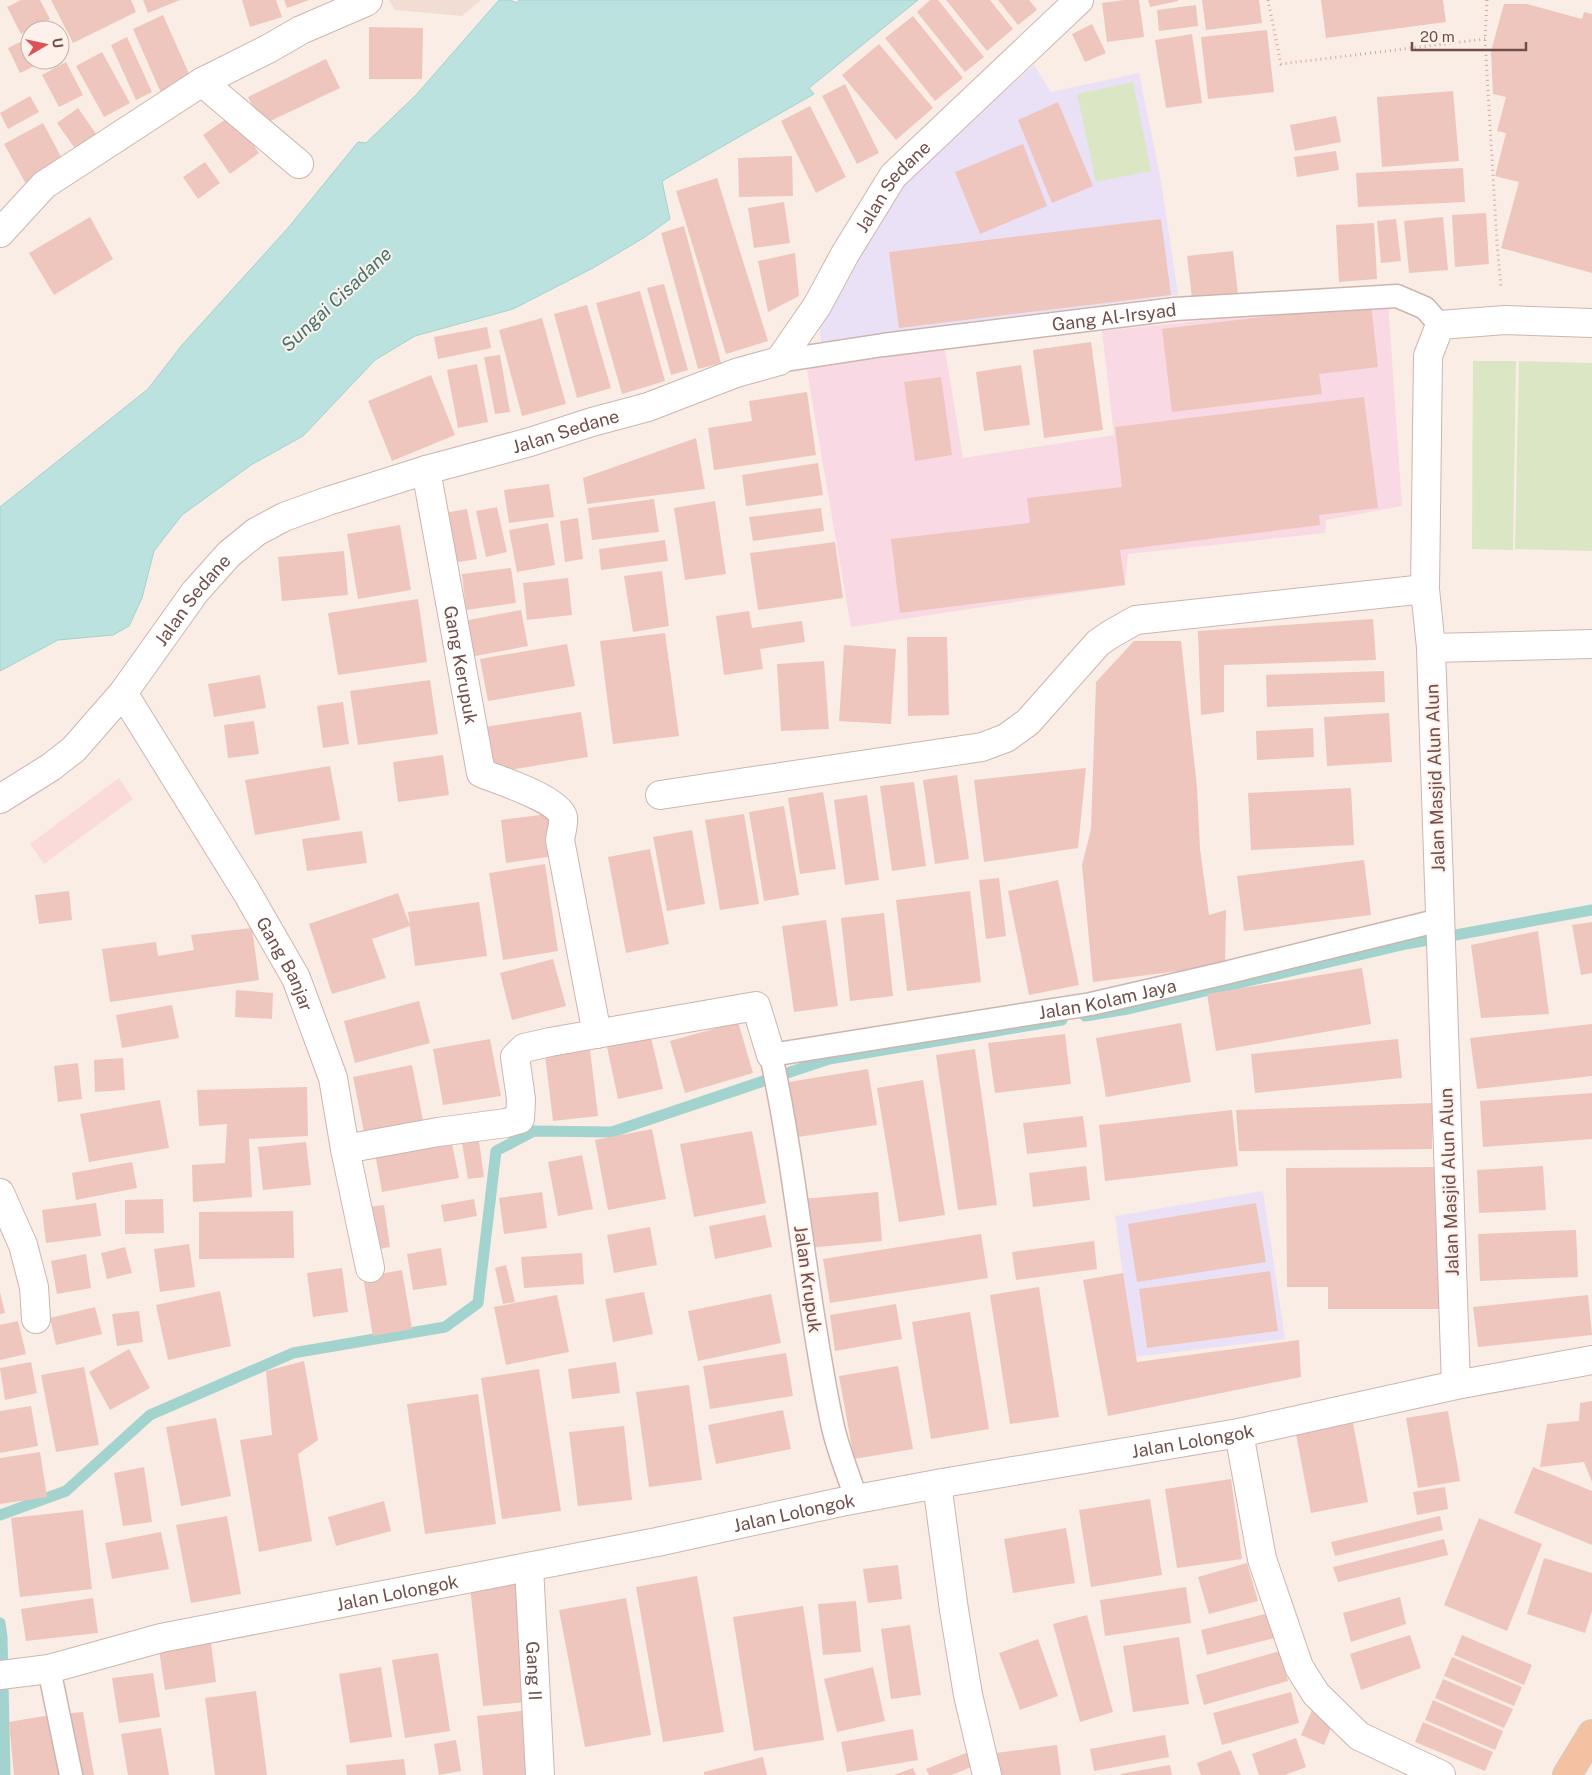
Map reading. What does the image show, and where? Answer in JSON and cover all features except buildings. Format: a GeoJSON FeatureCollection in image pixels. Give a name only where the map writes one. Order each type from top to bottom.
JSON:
{"type":"FeatureCollection","features":[{"type":"Feature","properties":{"kind":"main road"},"geometry":{"type":"LineString","coordinates":[[1567,1775],[1592,1734]]}},
{"type":"Feature","properties":{"kind":"street"},"geometry":{"type":"LineString","coordinates":[[0,233],[44,185],[202,82],[301,30],[368,0]]}},
{"type":"Feature","properties":{"kind":"street","name":"Jalan Sedane"},"geometry":{"type":"LineString","coordinates":[[0,799],[51,767],[74,749],[123,693],[194,592],[229,554],[256,532],[284,517],[426,470],[648,407],[736,373],[779,361],[817,306],[845,254],[893,176],[1080,0]]}},
{"type":"Feature","properties":{"kind":"street"},"geometry":{"type":"LineString","coordinates":[[202,82],[299,164]]}},
{"type":"Feature","properties":{"kind":"street"},"geometry":{"type":"LineString","coordinates":[[1440,325],[1505,320],[1592,323]]}},
{"type":"Feature","properties":{"kind":"street","name":"Jalan Masjid Alun Alun"},"geometry":{"type":"LineString","coordinates":[[1440,325],[1428,356],[1425,589],[1431,648],[1456,1385]]}},
{"type":"Feature","properties":{"kind":"street","name":"Gang Kerupuk"},"geometry":{"type":"LineString","coordinates":[[426,470],[481,773],[543,798],[560,811],[563,818],[560,840],[597,1034]]}},
{"type":"Feature","properties":{"kind":"street"},"geometry":{"type":"LineString","coordinates":[[660,795],[973,749],[990,744],[1006,738],[1028,722],[1098,643],[1136,620],[1425,589]]}},
{"type":"Feature","properties":{"kind":"street"},"geometry":{"type":"LineString","coordinates":[[1431,648],[1592,644]]}},
{"type":"Feature","properties":{"kind":"street","name":"Gang Banjar"},"geometry":{"type":"LineString","coordinates":[[123,693],[246,891],[296,978],[333,1078],[345,1149],[370,1268]]}},
{"type":"Feature","properties":{"kind":"street"},"geometry":{"type":"LineString","coordinates":[[345,1149],[438,1132],[506,1123],[520,1119],[521,1099],[516,1057],[524,1048],[756,1006],[771,1055]]}},
{"type":"Feature","properties":{"kind":"street"},"geometry":{"type":"LineString","coordinates":[[0,1193],[23,1245],[34,1287],[36,1319]]}},
{"type":"Feature","properties":{"kind":"street","name":"Jalan Lolongok"},"geometry":{"type":"LineString","coordinates":[[0,1675],[49,1669],[160,1638],[529,1567],[938,1484],[1239,1433],[1456,1385],[1592,1360]]}},
{"type":"Feature","properties":{"kind":"street"},"geometry":{"type":"LineString","coordinates":[[1239,1433],[1262,1559],[1299,1667],[1316,1694],[1359,1736],[1441,1775]]}},
{"type":"Feature","properties":{"kind":"street"},"geometry":{"type":"LineString","coordinates":[[938,1484],[954,1610],[968,1696],[987,1775]]}},
{"type":"Feature","properties":{"kind":"street","name":"Gang II"},"geometry":{"type":"LineString","coordinates":[[529,1567],[540,1775]]}},
{"type":"Feature","properties":{"kind":"lane","name":"Gang Al-Irsyad"},"geometry":{"type":"LineString","coordinates":[[779,361],[883,345],[1175,309],[1397,296],[1424,308],[1440,325]]}},
{"type":"Feature","properties":{"kind":"lane","name":"Jalan Kolam Jaya"},"geometry":{"type":"LineString","coordinates":[[771,1055],[1091,1004],[1221,974],[1440,932]]}},
{"type":"Feature","properties":{"kind":"lane","name":"Jalan Krupuk"},"geometry":{"type":"LineString","coordinates":[[771,1055],[780,1095],[814,1323],[831,1420],[857,1501]]}},
{"type":"Feature","properties":{"kind":"lane"},"geometry":{"type":"LineString","coordinates":[[49,1669],[71,1775]]}},
{"type":"Feature","properties":{"kind":"path"},"geometry":{"type":"LineString","coordinates":[[1268,0],[1281,64],[1485,39]]}},
{"type":"Feature","properties":{"kind":"path"},"geometry":{"type":"LineString","coordinates":[[1487,0],[1485,39],[1497,244],[1505,320]]}},
{"type":"Feature","properties":{"kind":"shaded area"},"geometry":{"type":"Polygon","coordinates":[[[389,0],[481,0],[462,16],[395,10],[389,0]]]}},
{"type":"Feature","properties":{"kind":"shaded area"},"geometry":{"type":"Polygon","coordinates":[[[1034,65],[1051,92],[1139,73],[1161,181],[1178,295],[821,342],[819,315],[902,182],[1034,65]]]}},
{"type":"Feature","properties":{"kind":"shaded area"},"geometry":{"type":"Polygon","coordinates":[[[1388,301],[1402,506],[1326,520],[1325,533],[1128,554],[1125,585],[851,627],[806,365],[944,344],[963,458],[1114,435],[1102,331],[1388,301]]]}},
{"type":"Feature","properties":{"kind":"shaded area"},"geometry":{"type":"Polygon","coordinates":[[[119,778],[133,799],[44,864],[30,844],[119,778]]]}},
{"type":"Feature","properties":{"kind":"shaded area"},"geometry":{"type":"Polygon","coordinates":[[[1263,1191],[1285,1339],[1134,1357],[1115,1216],[1263,1191]],[[1270,1271],[1139,1289],[1147,1348],[1278,1331],[1270,1271]]]}},
{"type":"Feature","properties":{"kind":"green space"},"geometry":{"type":"Polygon","coordinates":[[[1133,82],[1151,171],[1096,182],[1077,94],[1133,82]]]}},
{"type":"Feature","properties":{"kind":"green space"},"geometry":{"type":"Polygon","coordinates":[[[1473,361],[1516,361],[1513,550],[1472,549],[1473,361]]]}},
{"type":"Feature","properties":{"kind":"green space"},"geometry":{"type":"Polygon","coordinates":[[[1519,361],[1592,363],[1592,551],[1515,549],[1519,361]]]}},
{"type":"Feature","properties":{"kind":"water","name":"Sungai Cisadane"},"geometry":{"type":"Polygon","coordinates":[[[499,0],[510,0],[517,3],[519,0],[918,0],[809,88],[814,94],[662,181],[670,219],[645,237],[593,268],[513,309],[415,336],[375,360],[303,436],[251,465],[182,515],[154,551],[142,598],[129,626],[113,635],[58,640],[0,671],[0,507],[148,389],[182,345],[288,228],[358,142],[366,143],[416,95],[499,0]]]}},
{"type":"Feature","properties":{"kind":"waterway"},"geometry":{"type":"LineString","coordinates":[[1085,1016],[1128,1009],[1406,944],[1592,910]]}},
{"type":"Feature","properties":{"kind":"waterway"},"geometry":{"type":"LineString","coordinates":[[0,1515],[66,1491],[150,1415],[293,1353],[445,1327],[478,1303],[496,1151],[534,1131],[612,1132],[829,1059],[1062,1020]]}},
{"type":"Feature","properties":{"kind":"waterway"},"geometry":{"type":"LineString","coordinates":[[0,1623],[2,1637],[5,1775]]}}]}
